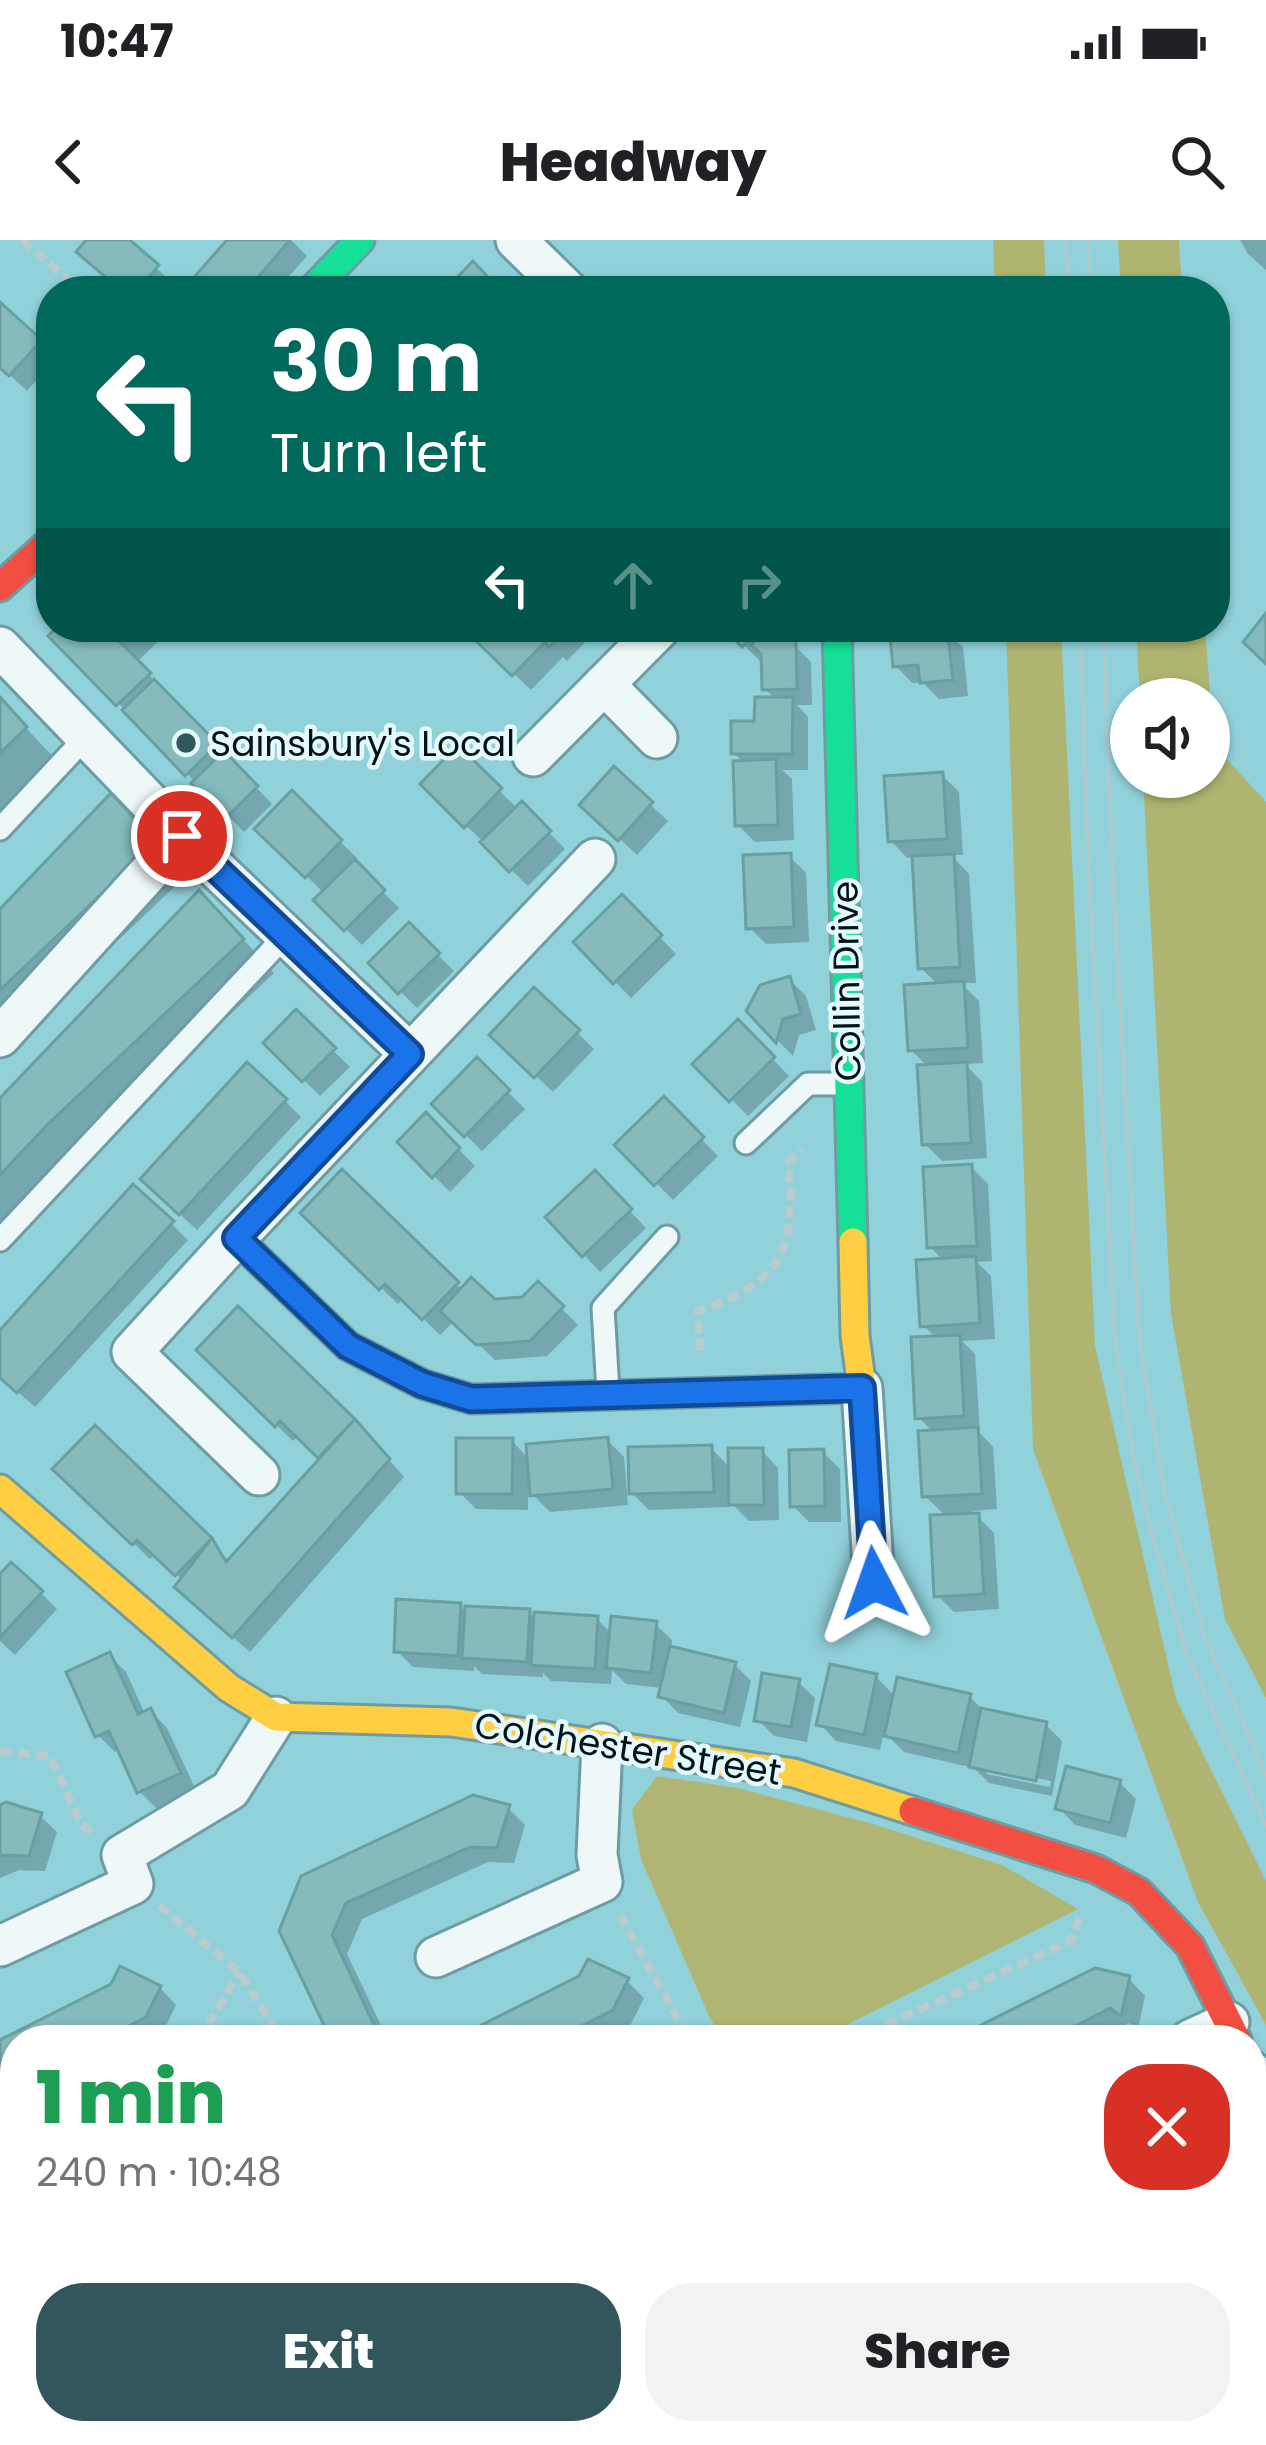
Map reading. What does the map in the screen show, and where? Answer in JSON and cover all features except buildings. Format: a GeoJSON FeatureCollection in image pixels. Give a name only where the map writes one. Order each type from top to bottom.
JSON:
{"type":"FeatureCollection","features":[{"type":"Feature","properties":{"kind":"street"},"geometry":{"type":"LineString","coordinates":[[325,276],[360,240]]}},
{"type":"Feature","properties":{"kind":"street"},"geometry":{"type":"LineString","coordinates":[[516,240],[553,276]]}},
{"type":"Feature","properties":{"kind":"street"},"geometry":{"type":"LineString","coordinates":[[0,587],[36,555]]}},
{"type":"Feature","properties":{"kind":"street"},"geometry":{"type":"LineString","coordinates":[[533,756],[646,642]]}},
{"type":"Feature","properties":{"kind":"street","name":"Collin Drive"},"geometry":{"type":"LineString","coordinates":[[837,642],[855,1336],[862,1388]]}},
{"type":"Feature","properties":{"kind":"street"},"geometry":{"type":"LineString","coordinates":[[0,647],[182,836],[410,1054]]}},
{"type":"Feature","properties":{"kind":"street"},"geometry":{"type":"LineString","coordinates":[[604,684],[657,738]]}},
{"type":"Feature","properties":{"kind":"street"},"geometry":{"type":"LineString","coordinates":[[0,1037],[182,836]]}},
{"type":"Feature","properties":{"kind":"street"},"geometry":{"type":"LineString","coordinates":[[259,1475],[132,1352],[595,859]]}},
{"type":"Feature","properties":{"kind":"street"},"geometry":{"type":"LineString","coordinates":[[236,1238],[348,1346],[422,1384],[471,1399],[862,1388],[874,1583]]}},
{"type":"Feature","properties":{"kind":"street"},"geometry":{"type":"LineString","coordinates":[[0,1946],[127,1869],[230,1790],[276,1717],[229,1688],[1,1492]]}},
{"type":"Feature","properties":{"kind":"street","name":"Colchester Street"},"geometry":{"type":"LineString","coordinates":[[276,1717],[451,1722],[794,1772],[1096,1869],[1139,1892],[1190,1946],[1230,2025]]}},
{"type":"Feature","properties":{"kind":"street"},"geometry":{"type":"LineString","coordinates":[[436,1958],[602,1882],[597,1856],[602,1744]]}},
{"type":"Feature","properties":{"kind":"lane"},"geometry":{"type":"LineString","coordinates":[[0,829],[86,737]]}},
{"type":"Feature","properties":{"kind":"lane"},"geometry":{"type":"LineString","coordinates":[[0,1240],[286,935]]}},
{"type":"Feature","properties":{"kind":"lane"},"geometry":{"type":"LineString","coordinates":[[746,1143],[808,1084],[849,1097]]}},
{"type":"Feature","properties":{"kind":"lane"},"geometry":{"type":"LineString","coordinates":[[608,1395],[603,1308],[668,1237]]}},
{"type":"Feature","properties":{"kind":"path"},"geometry":{"type":"LineString","coordinates":[[22,240],[63,276]]}},
{"type":"Feature","properties":{"kind":"path"},"geometry":{"type":"LineString","coordinates":[[701,1392],[698,1311],[758,1284],[785,1247],[793,1209],[789,1160],[849,1097]]}},
{"type":"Feature","properties":{"kind":"path"},"geometry":{"type":"LineString","coordinates":[[0,1751],[50,1756],[81,1825],[239,1972],[273,2025]]}},
{"type":"Feature","properties":{"kind":"path"},"geometry":{"type":"LineString","coordinates":[[887,2025],[1071,1941],[1096,1869]]}},
{"type":"Feature","properties":{"kind":"path"},"geometry":{"type":"LineString","coordinates":[[602,1882],[681,2025]]}},
{"type":"Feature","properties":{"kind":"path"},"geometry":{"type":"LineString","coordinates":[[209,2025],[239,1972]]}},
{"type":"Feature","properties":{"kind":"green space"},"geometry":{"type":"Polygon","coordinates":[[[993,240],[1044,240],[1045,276],[994,276],[993,240]]]}},
{"type":"Feature","properties":{"kind":"green space"},"geometry":{"type":"Polygon","coordinates":[[[1118,240],[1179,240],[1181,276],[1120,276],[1118,240]]]}},
{"type":"Feature","properties":{"kind":"green space"},"geometry":{"type":"Polygon","coordinates":[[[1006,642],[1062,642],[1095,1346],[1176,1699],[1266,1881],[1266,2025],[1198,1902],[1033,1449],[1006,642]]]}},
{"type":"Feature","properties":{"kind":"green space"},"geometry":{"type":"Polygon","coordinates":[[[1137,642],[1206,642],[1209,678],[1139,678],[1137,642]]]}},
{"type":"Feature","properties":{"kind":"green space"},"geometry":{"type":"Polygon","coordinates":[[[1230,763],[1266,802],[1266,1698],[1225,1619],[1171,1313],[1144,798],[1230,798],[1230,763]]]}},
{"type":"Feature","properties":{"kind":"green space"},"geometry":{"type":"Polygon","coordinates":[[[657,1776],[738,1788],[1002,1865],[1078,1909],[846,2025],[714,2025],[641,1859],[632,1810],[657,1776]]]}},
{"type":"Feature","properties":{"kind":"tram line"},"geometry":{"type":"LineString","coordinates":[[1066,240],[1067,276]]}},
{"type":"Feature","properties":{"kind":"tram line"},"geometry":{"type":"LineString","coordinates":[[1088,240],[1089,276]]}},
{"type":"Feature","properties":{"kind":"tram line"},"geometry":{"type":"LineString","coordinates":[[1081,642],[1115,1340],[1132,1450],[1187,1655],[1266,1825]]}},
{"type":"Feature","properties":{"kind":"tram line"},"geometry":{"type":"LineString","coordinates":[[1104,642],[1139,1335],[1164,1491],[1205,1637],[1266,1775]]}},
{"type":"Feature","properties":{"kind":"traffic: fast"},"geometry":{"type":"LineString","coordinates":[[325,276],[360,240]]}},
{"type":"Feature","properties":{"kind":"traffic: fast"},"geometry":{"type":"LineString","coordinates":[[837,642],[853,1242]]}},
{"type":"Feature","properties":{"kind":"traffic: slow"},"geometry":{"type":"LineString","coordinates":[[236,1238],[348,1346],[422,1384],[471,1399],[862,1388],[855,1336],[853,1242]]}},
{"type":"Feature","properties":{"kind":"traffic: slow"},"geometry":{"type":"LineString","coordinates":[[0,1489],[229,1688],[276,1717],[451,1722],[794,1773],[913,1811]]}},
{"type":"Feature","properties":{"kind":"traffic: jam"},"geometry":{"type":"LineString","coordinates":[[0,587],[36,555]]}},
{"type":"Feature","properties":{"kind":"traffic: jam"},"geometry":{"type":"LineString","coordinates":[[913,1811],[1096,1869],[1139,1892],[1190,1946],[1230,2025]]}},
{"type":"Feature","properties":{"kind":"place","name":"Sainsbury's Local"},"geometry":{"type":"Point","coordinates":[186,743]}},
{"type":"Feature","properties":{"kind":"route"},"geometry":{"type":"LineString","coordinates":[[182,836],[410,1054],[236,1238],[348,1346],[422,1384],[471,1399],[862,1388],[874,1583]]}}]}
